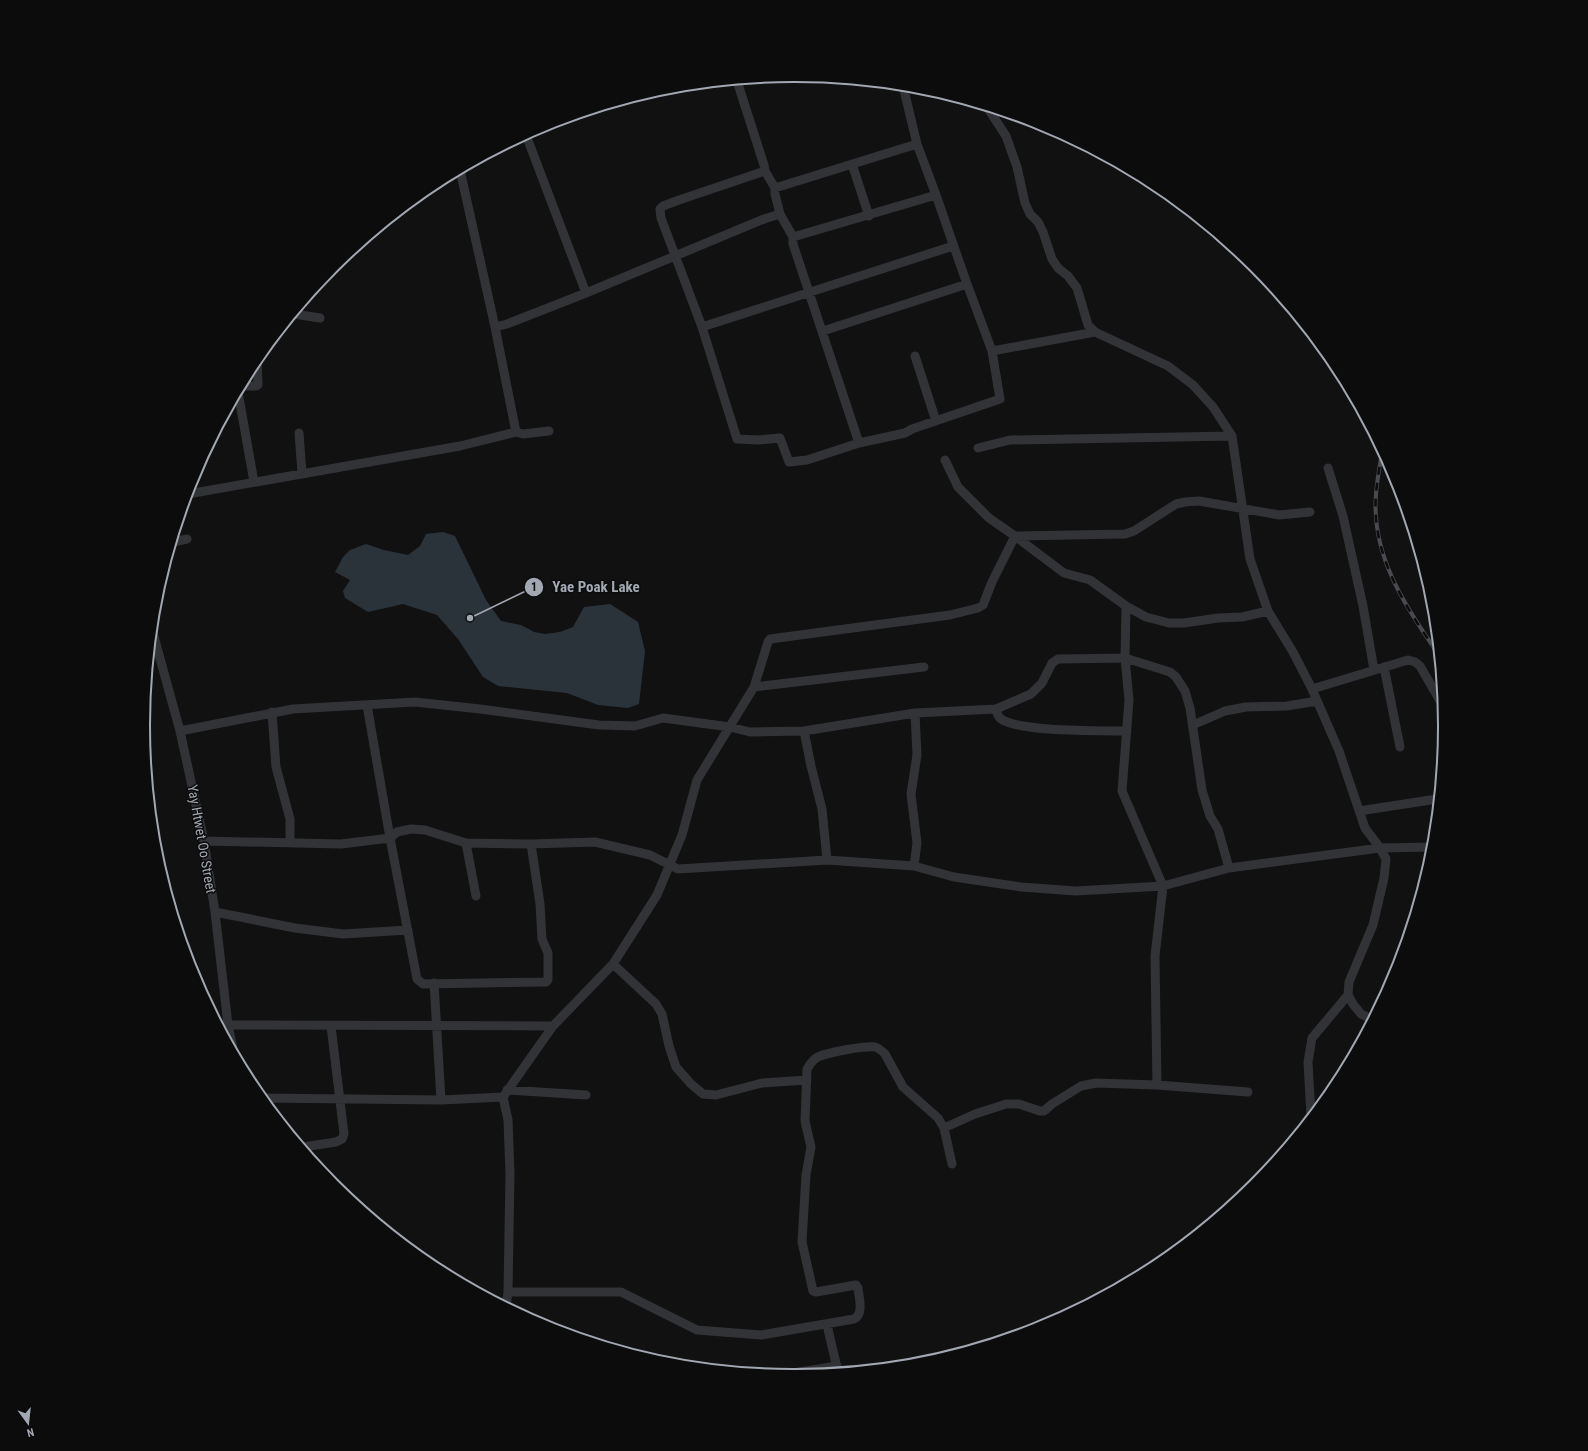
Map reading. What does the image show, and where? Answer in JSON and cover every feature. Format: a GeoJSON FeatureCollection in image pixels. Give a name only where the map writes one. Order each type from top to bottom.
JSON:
{"type":"FeatureCollection","features":[{"type":"Feature","properties":{"kind":"street"},"geometry":{"type":"LineString","coordinates":[[738,85],[765,171],[775,188],[780,214],[793,237],[793,244],[859,443]]}},
{"type":"Feature","properties":{"kind":"street"},"geometry":{"type":"LineString","coordinates":[[765,171],[663,206],[660,209],[661,218],[702,327],[737,439],[758,440],[780,438],[789,462],[807,460],[859,443],[905,433],[1000,399],[992,351],[917,144],[904,92]]}},
{"type":"Feature","properties":{"kind":"street"},"geometry":{"type":"LineString","coordinates":[[990,113],[1006,136],[1016,166],[1025,203],[1030,214],[1038,222],[1043,232],[1052,259],[1058,268],[1068,276],[1077,288],[1088,325],[1095,332],[1168,366],[1193,385],[1213,407],[1232,436],[1250,559],[1268,611],[1293,652],[1312,689],[1339,751],[1365,828],[1380,848],[1386,859],[1384,878],[1373,925],[1349,982],[1348,995],[1361,1014],[1367,1017]]}},
{"type":"Feature","properties":{"kind":"street"},"geometry":{"type":"LineString","coordinates":[[528,140],[586,293]]}},
{"type":"Feature","properties":{"kind":"street"},"geometry":{"type":"LineString","coordinates":[[775,188],[917,144]]}},
{"type":"Feature","properties":{"kind":"street"},"geometry":{"type":"LineString","coordinates":[[852,164],[869,216]]}},
{"type":"Feature","properties":{"kind":"street"},"geometry":{"type":"LineString","coordinates":[[461,175],[495,327],[516,432]]}},
{"type":"Feature","properties":{"kind":"street"},"geometry":{"type":"LineString","coordinates":[[793,237],[869,216],[936,195]]}},
{"type":"Feature","properties":{"kind":"street"},"geometry":{"type":"LineString","coordinates":[[495,327],[507,324],[586,293],[764,219],[780,214]]}},
{"type":"Feature","properties":{"kind":"street"},"geometry":{"type":"LineString","coordinates":[[702,327],[809,291],[953,246]]}},
{"type":"Feature","properties":{"kind":"street"},"geometry":{"type":"LineString","coordinates":[[823,331],[967,284]]}},
{"type":"Feature","properties":{"kind":"street"},"geometry":{"type":"LineString","coordinates":[[299,315],[320,318]]}},
{"type":"Feature","properties":{"kind":"street"},"geometry":{"type":"LineString","coordinates":[[992,351],[1095,332]]}},
{"type":"Feature","properties":{"kind":"street"},"geometry":{"type":"LineString","coordinates":[[914,356],[936,421]]}},
{"type":"Feature","properties":{"kind":"street"},"geometry":{"type":"LineString","coordinates":[[248,386],[258,385],[257,371]]}},
{"type":"Feature","properties":{"kind":"street"},"geometry":{"type":"LineString","coordinates":[[239,400],[254,482]]}},
{"type":"Feature","properties":{"kind":"street"},"geometry":{"type":"LineString","coordinates":[[194,493],[460,446],[516,432],[523,434],[549,431]]}},
{"type":"Feature","properties":{"kind":"street"},"geometry":{"type":"LineString","coordinates":[[298,433],[302,473]]}},
{"type":"Feature","properties":{"kind":"street"},"geometry":{"type":"LineString","coordinates":[[978,448],[1010,440],[1232,436]]}},
{"type":"Feature","properties":{"kind":"street"},"geometry":{"type":"LineString","coordinates":[[945,460],[958,487],[988,518],[1015,536],[1064,573],[1090,580],[1126,606],[1146,617],[1169,623],[1184,623],[1242,616],[1268,611]]}},
{"type":"Feature","properties":{"kind":"street"},"geometry":{"type":"LineString","coordinates":[[1328,468],[1344,516],[1363,606],[1374,670]]}},
{"type":"Feature","properties":{"kind":"street"},"geometry":{"type":"LineString","coordinates":[[1015,536],[1125,534],[1139,528],[1176,504],[1185,502],[1199,501],[1279,515],[1310,512]]}},
{"type":"Feature","properties":{"kind":"street"},"geometry":{"type":"LineString","coordinates":[[507,1302],[510,1174],[508,1120],[505,1094],[553,1026],[612,964],[657,896],[682,835],[697,780],[754,687],[768,642],[774,638],[950,615],[978,608],[983,605],[992,582],[1015,536]]}},
{"type":"Feature","properties":{"kind":"street"},"geometry":{"type":"LineString","coordinates":[[178,541],[187,539]]}},
{"type":"Feature","properties":{"kind":"street"},"geometry":{"type":"LineString","coordinates":[[1126,606],[1125,658],[1129,700],[1122,791],[1164,886],[1155,956],[1157,1085]]}},
{"type":"Feature","properties":{"kind":"street","name":"Yay Htwet Oo Street"},"geometry":{"type":"LineString","coordinates":[[155,649],[180,731],[204,841],[215,912],[230,1034]]}},
{"type":"Feature","properties":{"kind":"street"},"geometry":{"type":"LineString","coordinates":[[180,731],[293,709],[415,702],[599,725],[635,726],[663,718],[730,727],[750,732],[804,731],[915,713],[996,708],[1031,694],[1042,683],[1052,663],[1058,659],[1125,658],[1170,672],[1176,677],[1185,691],[1193,725],[1202,790],[1210,816],[1218,829],[1229,868]]}},
{"type":"Feature","properties":{"kind":"street"},"geometry":{"type":"LineString","coordinates":[[1312,689],[1408,660],[1415,662],[1420,666],[1437,696]]}},
{"type":"Feature","properties":{"kind":"street"},"geometry":{"type":"LineString","coordinates":[[754,687],[924,667]]}},
{"type":"Feature","properties":{"kind":"street"},"geometry":{"type":"LineString","coordinates":[[1384,667],[1400,747]]}},
{"type":"Feature","properties":{"kind":"street"},"geometry":{"type":"LineString","coordinates":[[1193,725],[1225,711],[1246,707],[1287,706],[1317,701]]}},
{"type":"Feature","properties":{"kind":"street"},"geometry":{"type":"LineString","coordinates":[[368,705],[390,838],[417,979],[423,984],[546,982],[548,980],[548,953],[542,939],[540,904],[531,844]]}},
{"type":"Feature","properties":{"kind":"street"},"geometry":{"type":"LineString","coordinates":[[996,708],[1000,718],[1006,722],[1027,726],[1068,730],[1127,731]]}},
{"type":"Feature","properties":{"kind":"street"},"geometry":{"type":"LineString","coordinates":[[272,712],[276,767],[290,819],[290,842]]}},
{"type":"Feature","properties":{"kind":"street"},"geometry":{"type":"LineString","coordinates":[[914,866],[917,843],[910,794],[917,755],[915,713]]}},
{"type":"Feature","properties":{"kind":"street"},"geometry":{"type":"LineString","coordinates":[[804,731],[822,809],[827,860]]}},
{"type":"Feature","properties":{"kind":"street"},"geometry":{"type":"LineString","coordinates":[[1359,811],[1433,800]]}},
{"type":"Feature","properties":{"kind":"street"},"geometry":{"type":"LineString","coordinates":[[204,841],[341,844],[390,838],[397,832],[410,829],[425,830],[466,843],[531,844],[595,842],[650,855],[678,868],[827,860],[914,866],[954,877],[1021,887],[1068,891],[1164,886],[1229,868],[1380,848],[1426,847]]}},
{"type":"Feature","properties":{"kind":"street"},"geometry":{"type":"LineString","coordinates":[[466,843],[476,896]]}},
{"type":"Feature","properties":{"kind":"street"},"geometry":{"type":"LineString","coordinates":[[215,912],[295,928],[343,934],[408,930]]}},
{"type":"Feature","properties":{"kind":"street"},"geometry":{"type":"LineString","coordinates":[[612,964],[656,1004],[662,1014],[669,1046],[676,1067],[691,1084],[703,1094],[716,1095],[762,1084],[806,1080]]}},
{"type":"Feature","properties":{"kind":"street"},"geometry":{"type":"LineString","coordinates":[[434,983],[440,1100]]}},
{"type":"Feature","properties":{"kind":"street"},"geometry":{"type":"LineString","coordinates":[[1311,1109],[1308,1062],[1312,1038],[1348,995]]}},
{"type":"Feature","properties":{"kind":"street"},"geometry":{"type":"LineString","coordinates":[[228,1025],[553,1026]]}},
{"type":"Feature","properties":{"kind":"street"},"geometry":{"type":"LineString","coordinates":[[307,1146],[336,1142],[342,1139],[344,1134],[332,1026]]}},
{"type":"Feature","properties":{"kind":"street"},"geometry":{"type":"LineString","coordinates":[[508,1292],[621,1292],[696,1330],[761,1335],[827,1325],[858,1317],[860,1312],[858,1288],[856,1285],[816,1292],[813,1291],[802,1242],[806,1175],[810,1147],[805,1120],[806,1080],[807,1069],[812,1061],[818,1057],[851,1049],[875,1047],[881,1050],[885,1054],[903,1086],[938,1118],[944,1128],[952,1164]]}},
{"type":"Feature","properties":{"kind":"street"},"geometry":{"type":"LineString","coordinates":[[944,1128],[975,1114],[1006,1104],[1019,1104],[1044,1111],[1052,1104],[1081,1086],[1096,1083],[1157,1085],[1248,1092]]}},
{"type":"Feature","properties":{"kind":"street"},"geometry":{"type":"LineString","coordinates":[[270,1098],[440,1100],[505,1094],[586,1095]]}},
{"type":"Feature","properties":{"kind":"street"},"geometry":{"type":"LineString","coordinates":[[827,1325],[838,1368]]}},
{"type":"Feature","properties":{"kind":"shaded area"},"geometry":{"type":"Polygon","coordinates":[[[443,532],[455,536],[486,600],[501,621],[521,625],[534,632],[545,634],[560,632],[573,627],[584,607],[610,604],[638,622],[645,651],[639,704],[628,708],[598,705],[567,693],[498,686],[483,677],[458,639],[437,615],[403,604],[368,612],[345,598],[343,591],[350,580],[335,572],[343,557],[350,550],[366,544],[384,550],[408,555],[420,546],[426,534],[443,532]]]}},
{"type":"Feature","properties":{"kind":"railway"},"geometry":{"type":"LineString","coordinates":[[1380,461],[1376,489],[1376,516],[1384,558],[1402,597],[1432,645]]}},
{"type":"Feature","properties":{"kind":"place","name":"Yae Poak Lake"},"geometry":{"type":"Point","coordinates":[470,618]}}]}
